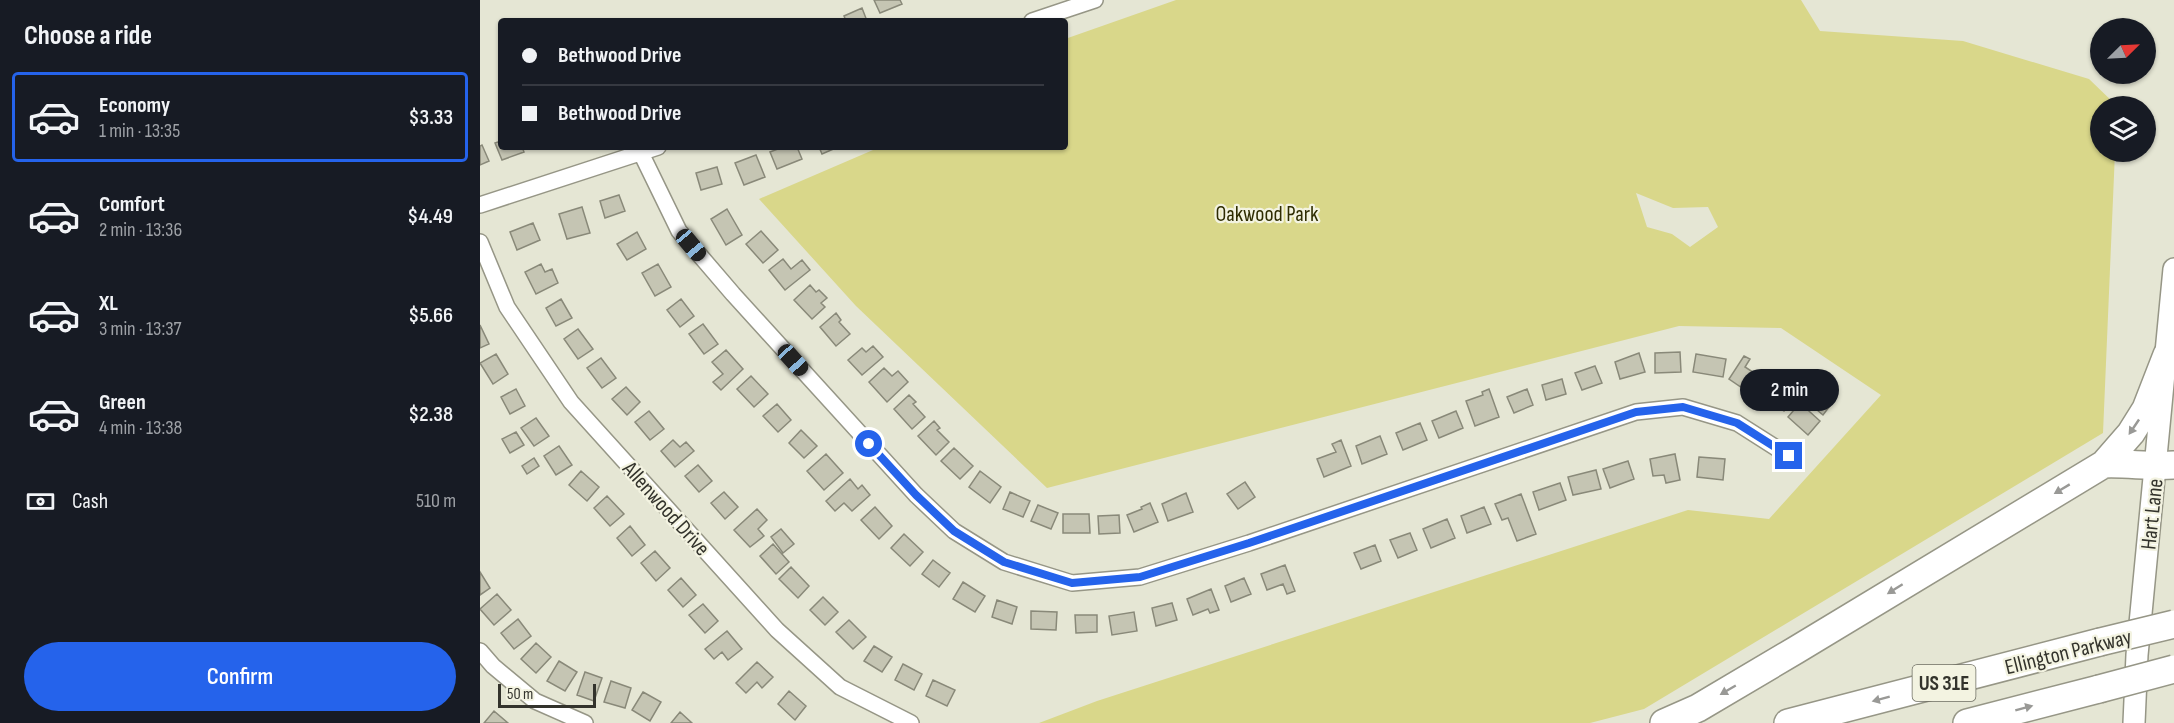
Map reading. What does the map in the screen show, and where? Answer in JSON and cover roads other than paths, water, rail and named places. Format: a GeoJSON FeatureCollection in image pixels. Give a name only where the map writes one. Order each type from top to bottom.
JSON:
{"type":"FeatureCollection","features":[{"type":"Feature","properties":{"kind":"highway"},"geometry":{"type":"LineString","coordinates":[[1664,723],[1698,708],[2104,464],[2130,433],[2146,409],[2171,363]]}},
{"type":"Feature","properties":{"kind":"highway"},"geometry":{"type":"LineString","coordinates":[[2104,464],[2165,466]]}},
{"type":"Feature","properties":{"kind":"highway","name":"Ellington Parkway"},"geometry":{"type":"LineString","coordinates":[[1788,723],[2174,624]]}},
{"type":"Feature","properties":{"kind":"highway","name":"Ellington Parkway"},"geometry":{"type":"LineString","coordinates":[[1967,723],[2174,669]]}},
{"type":"Feature","properties":{"kind":"main road","name":"Hart Lane"},"geometry":{"type":"LineString","coordinates":[[2134,723],[2137,655],[2165,466],[2174,270]]}},
{"type":"Feature","properties":{"kind":"street"},"geometry":{"type":"LineString","coordinates":[[1041,18],[1095,0]]}},
{"type":"Feature","properties":{"kind":"street"},"geometry":{"type":"LineString","coordinates":[[480,206],[650,150]]}},
{"type":"Feature","properties":{"kind":"street"},"geometry":{"type":"LineString","coordinates":[[641,153],[679,231],[733,294],[916,495],[954,531],[1004,562],[1072,583],[1140,577],[1249,543],[1636,412],[1683,407],[1737,423],[1789,456]]}},
{"type":"Feature","properties":{"kind":"street","name":"Allenwood Drive"},"geometry":{"type":"LineString","coordinates":[[480,242],[507,306],[571,402],[777,630],[840,687],[911,723]]}},
{"type":"Feature","properties":{"kind":"street"},"geometry":{"type":"LineString","coordinates":[[480,651],[492,666],[535,701],[585,723]]}},
{"type":"Feature","properties":{"kind":"park label","name":"Oakwood Park"},"geometry":{"type":"Point","coordinates":[1267,213]}}]}
